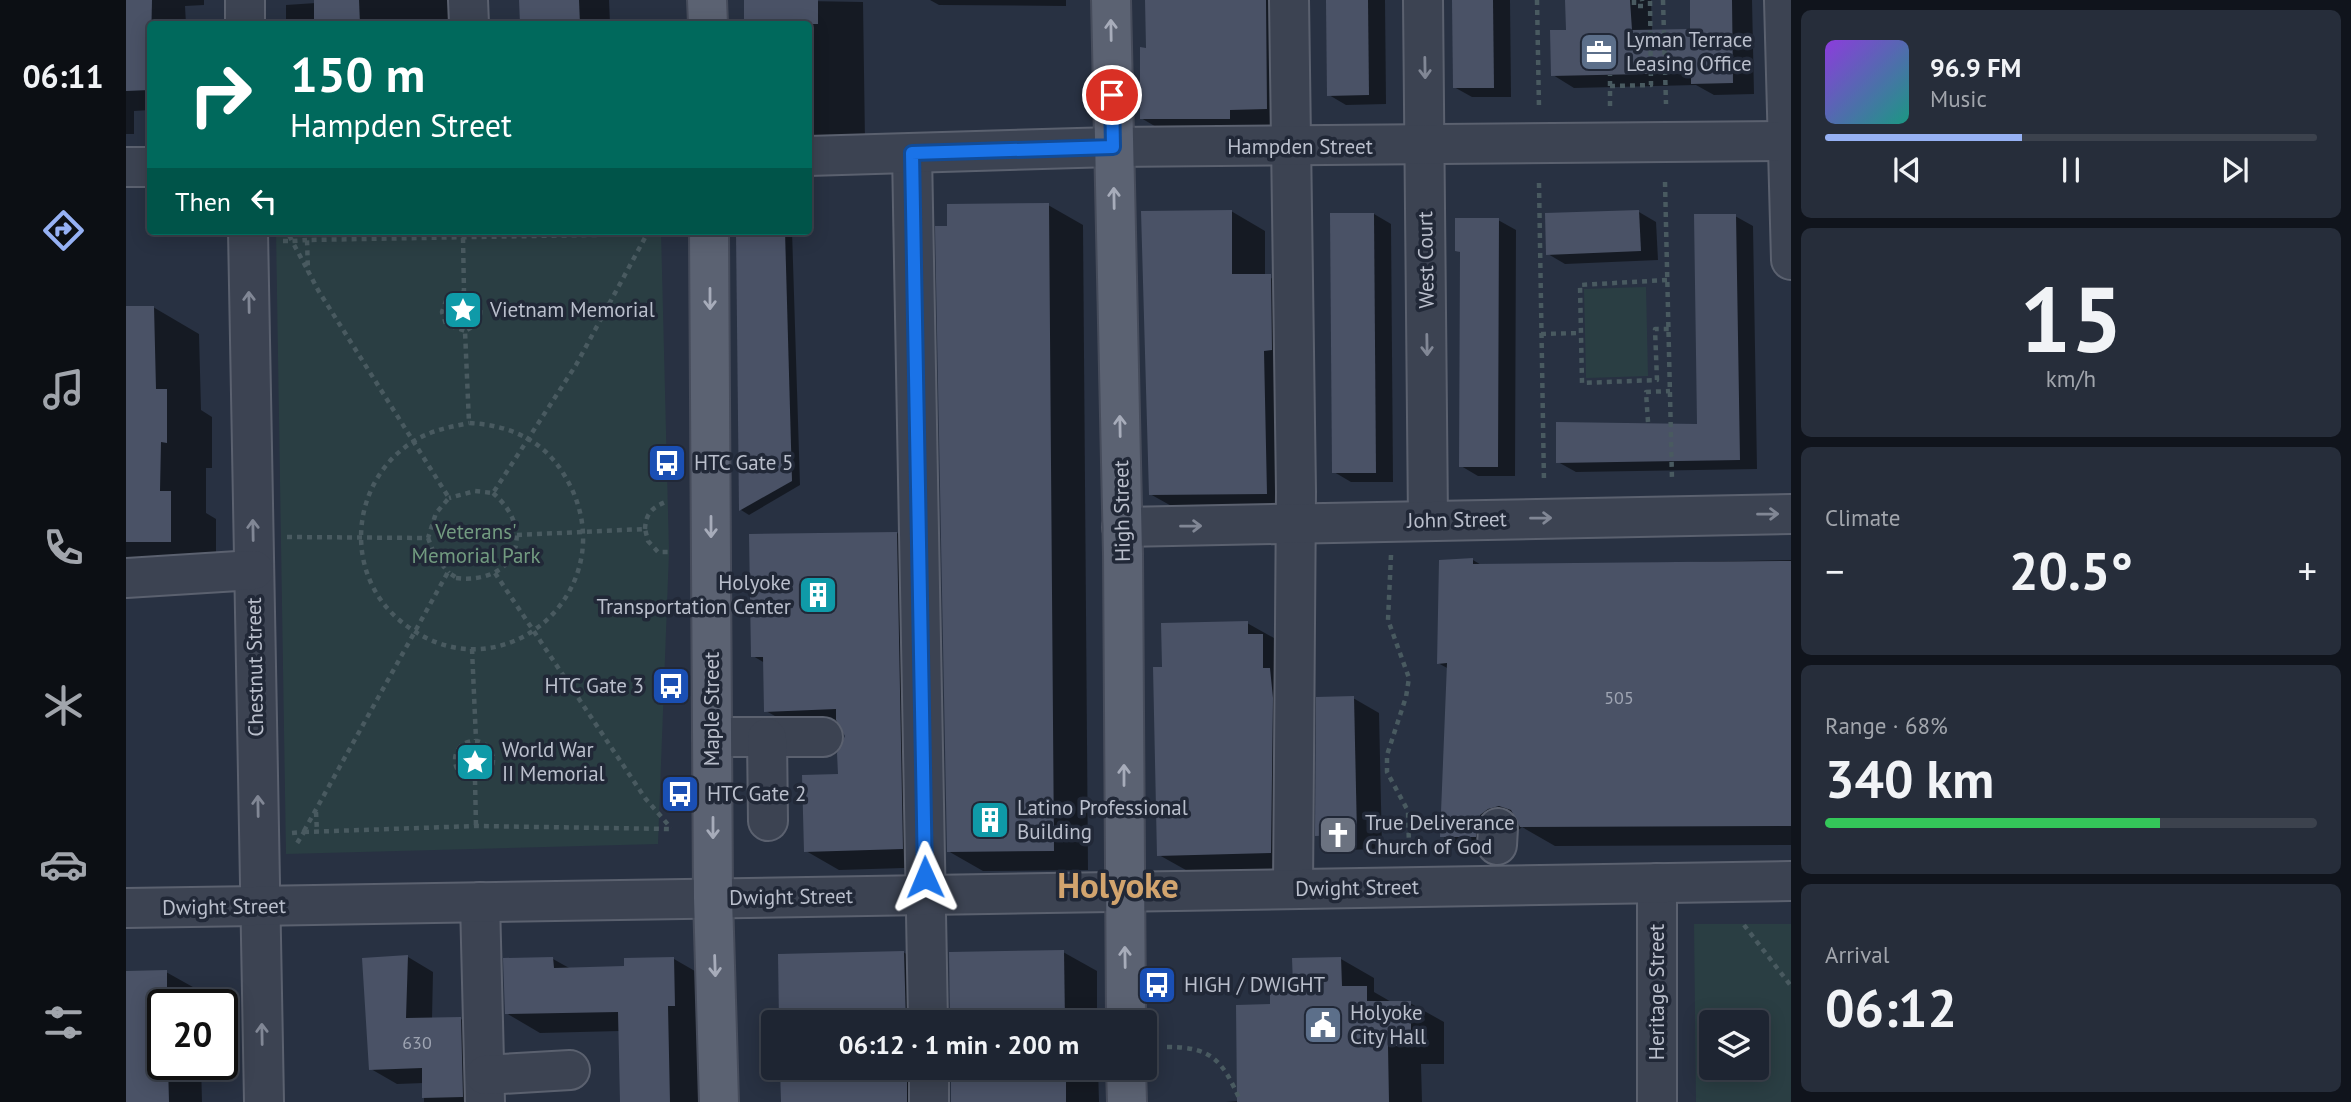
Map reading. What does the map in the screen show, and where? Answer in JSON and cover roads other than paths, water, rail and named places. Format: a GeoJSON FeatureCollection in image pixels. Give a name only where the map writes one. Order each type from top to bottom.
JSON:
{"type":"FeatureCollection","features":[{"type":"Feature","properties":{"kind":"main road"},"geometry":{"type":"LineString","coordinates":[[707,0],[708,21]]}},
{"type":"Feature","properties":{"kind":"main road","name":"High Street"},"geometry":{"type":"LineString","coordinates":[[1111,0],[1122,527],[1126,1010]]}},
{"type":"Feature","properties":{"kind":"main road","name":"Maple Street"},"geometry":{"type":"LineString","coordinates":[[709,235],[713,898],[719,1102]]}},
{"type":"Feature","properties":{"kind":"main road"},"geometry":{"type":"LineString","coordinates":[[1126,1080],[1127,1102]]}},
{"type":"Feature","properties":{"kind":"street"},"geometry":{"type":"LineString","coordinates":[[245,0],[245,21]]}},
{"type":"Feature","properties":{"kind":"street"},"geometry":{"type":"LineString","coordinates":[[468,0],[469,21]]}},
{"type":"Feature","properties":{"kind":"street"},"geometry":{"type":"LineString","coordinates":[[1289,0],[1296,523],[1293,890]]}},
{"type":"Feature","properties":{"kind":"street","name":"West Court"},"geometry":{"type":"LineString","coordinates":[[1423,0],[1428,520]]}},
{"type":"Feature","properties":{"kind":"street"},"geometry":{"type":"LineString","coordinates":[[1784,0],[1791,260]]}},
{"type":"Feature","properties":{"kind":"street","name":"Hampden Street"},"geometry":{"type":"LineString","coordinates":[[812,156],[1113,147],[1292,148],[1789,142]]}},
{"type":"Feature","properties":{"kind":"street"},"geometry":{"type":"LineString","coordinates":[[912,153],[928,1010]]}},
{"type":"Feature","properties":{"kind":"street"},"geometry":{"type":"LineString","coordinates":[[126,167],[147,167]]}},
{"type":"Feature","properties":{"kind":"street","name":"Chestnut Street"},"geometry":{"type":"LineString","coordinates":[[248,235],[264,1102]]}},
{"type":"Feature","properties":{"kind":"street","name":"John Street"},"geometry":{"type":"LineString","coordinates":[[1122,527],[1791,513]]}},
{"type":"Feature","properties":{"kind":"street"},"geometry":{"type":"LineString","coordinates":[[126,578],[254,570]]}},
{"type":"Feature","properties":{"kind":"street"},"geometry":{"type":"LineString","coordinates":[[712,737],[823,737]]}},
{"type":"Feature","properties":{"kind":"street"},"geometry":{"type":"LineString","coordinates":[[768,738],[768,821]]}},
{"type":"Feature","properties":{"kind":"street","name":"Dwight Street"},"geometry":{"type":"LineString","coordinates":[[126,908],[1791,881]]}},
{"type":"Feature","properties":{"kind":"street","name":"Heritage Street"},"geometry":{"type":"LineString","coordinates":[[1657,883],[1657,1102]]}},
{"type":"Feature","properties":{"kind":"street"},"geometry":{"type":"LineString","coordinates":[[480,902],[485,1088],[569,1070]]}},
{"type":"Feature","properties":{"kind":"street"},"geometry":{"type":"LineString","coordinates":[[929,1080],[929,1102]]}},
{"type":"Feature","properties":{"kind":"place","name":"Lyman Terrace Leasing Office"},"geometry":{"type":"Point","coordinates":[1599,52]}},
{"type":"Feature","properties":{"kind":"place","name":"Vietnam Memorial"},"geometry":{"type":"Point","coordinates":[463,310]}},
{"type":"Feature","properties":{"kind":"place","name":"HTC Gate 5"},"geometry":{"type":"Point","coordinates":[667,463]}},
{"type":"Feature","properties":{"kind":"place","name":"Holyoke Transportation Center"},"geometry":{"type":"Point","coordinates":[818,595]}},
{"type":"Feature","properties":{"kind":"place","name":"HTC Gate 3"},"geometry":{"type":"Point","coordinates":[671,686]}},
{"type":"Feature","properties":{"kind":"place","name":"World War II Memorial"},"geometry":{"type":"Point","coordinates":[475,762]}},
{"type":"Feature","properties":{"kind":"place","name":"HTC Gate 2"},"geometry":{"type":"Point","coordinates":[680,794]}},
{"type":"Feature","properties":{"kind":"place","name":"Latino Professional Building"},"geometry":{"type":"Point","coordinates":[990,820]}},
{"type":"Feature","properties":{"kind":"place","name":"True Deliverance Church of God"},"geometry":{"type":"Point","coordinates":[1338,835]}},
{"type":"Feature","properties":{"kind":"place","name":"HIGH / DWIGHT"},"geometry":{"type":"Point","coordinates":[1157,985]}},
{"type":"Feature","properties":{"kind":"place","name":"Holyoke City Hall"},"geometry":{"type":"Point","coordinates":[1323,1025]}},
{"type":"Feature","properties":{"kind":"district","name":"Holyoke"},"geometry":{"type":"Point","coordinates":[1118,886]}},
{"type":"Feature","properties":{"kind":"park label","name":"Veterans' Memorial Park"},"geometry":{"type":"Point","coordinates":[476,544]}}]}
